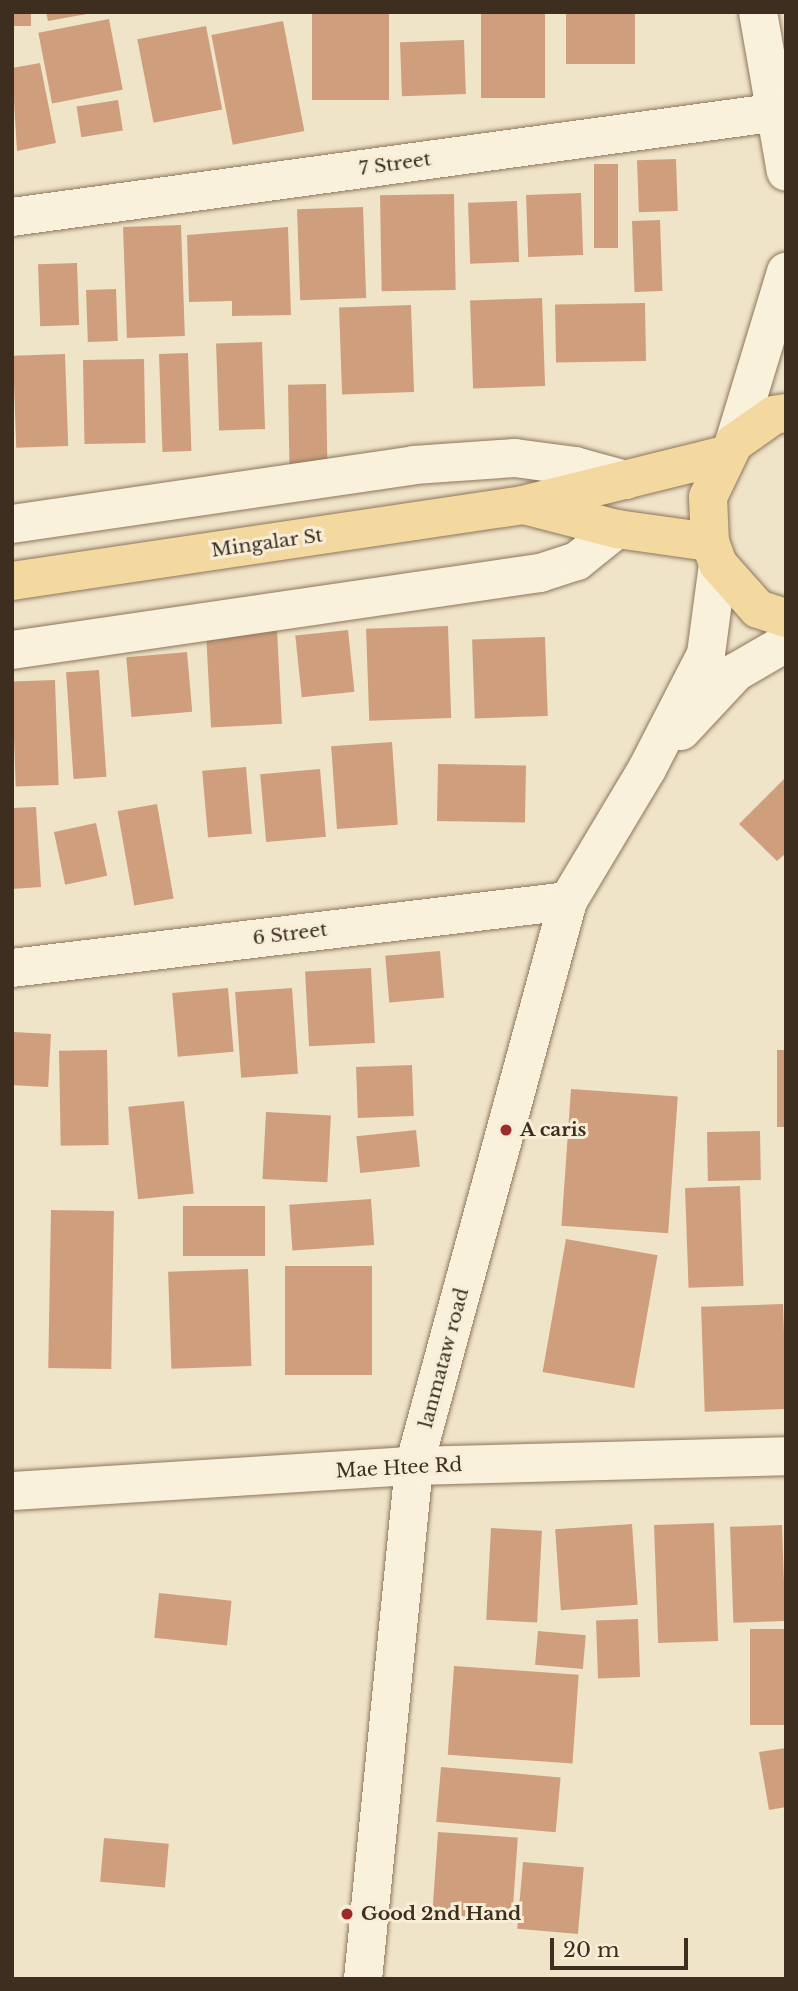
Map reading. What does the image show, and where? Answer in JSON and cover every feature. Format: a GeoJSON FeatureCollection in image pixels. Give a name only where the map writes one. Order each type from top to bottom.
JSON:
{"type":"FeatureCollection","features":[{"type":"Feature","properties":{"kind":"main road"},"geometry":{"type":"LineString","coordinates":[[786,412],[774,415],[730,449],[708,497],[713,553],[758,609],[786,618]]}},
{"type":"Feature","properties":{"kind":"main road","name":"Mingalar St"},"geometry":{"type":"LineString","coordinates":[[12,581],[523,505],[626,480],[730,449]]}},
{"type":"Feature","properties":{"kind":"main road"},"geometry":{"type":"LineString","coordinates":[[523,505],[713,553]]}},
{"type":"Feature","properties":{"kind":"street"},"geometry":{"type":"LineString","coordinates":[[758,12],[779,112],[786,172]]}},
{"type":"Feature","properties":{"kind":"street","name":"7 Street"},"geometry":{"type":"LineString","coordinates":[[12,217],[779,112]]}},
{"type":"Feature","properties":{"kind":"street"},"geometry":{"type":"LineString","coordinates":[[730,449],[786,272]]}},
{"type":"Feature","properties":{"kind":"street"},"geometry":{"type":"LineString","coordinates":[[12,524],[414,465],[515,458],[575,466],[626,480]]}},
{"type":"Feature","properties":{"kind":"street"},"geometry":{"type":"LineString","coordinates":[[12,650],[540,573],[577,561],[617,529]]}},
{"type":"Feature","properties":{"kind":"street"},"geometry":{"type":"LineString","coordinates":[[647,769],[706,654],[713,553]]}},
{"type":"Feature","properties":{"kind":"street"},"geometry":{"type":"LineString","coordinates":[[647,769],[736,672],[786,643]]}},
{"type":"Feature","properties":{"kind":"street","name":"lanmataw road"},"geometry":{"type":"LineString","coordinates":[[363,1979],[414,1466],[568,901],[647,769]]}},
{"type":"Feature","properties":{"kind":"street","name":"6 Street"},"geometry":{"type":"LineString","coordinates":[[12,968],[568,901]]}},
{"type":"Feature","properties":{"kind":"street","name":"Mae Htee Rd"},"geometry":{"type":"LineString","coordinates":[[12,1491],[414,1466],[786,1456]]}},
{"type":"Feature","properties":{"kind":"building"},"geometry":{"type":"Polygon","coordinates":[[[12,12],[31,12],[31,26],[12,26],[12,12]]]}},
{"type":"Feature","properties":{"kind":"building"},"geometry":{"type":"Polygon","coordinates":[[[46,12],[87,12],[87,14],[48,21],[46,12]]]}},
{"type":"Feature","properties":{"kind":"building"},"geometry":{"type":"Polygon","coordinates":[[[312,12],[389,12],[389,100],[312,100],[312,12]]]}},
{"type":"Feature","properties":{"kind":"building"},"geometry":{"type":"Polygon","coordinates":[[[481,12],[545,12],[545,98],[481,98],[481,12]]]}},
{"type":"Feature","properties":{"kind":"building"},"geometry":{"type":"Polygon","coordinates":[[[566,12],[635,12],[635,64],[566,64],[566,12]]]}},
{"type":"Feature","properties":{"kind":"building"},"geometry":{"type":"Polygon","coordinates":[[[109,19],[123,90],[52,103],[38,33],[109,19]]]}},
{"type":"Feature","properties":{"kind":"building"},"geometry":{"type":"Polygon","coordinates":[[[283,21],[304,131],[233,145],[211,35],[283,21]]]}},
{"type":"Feature","properties":{"kind":"building"},"geometry":{"type":"Polygon","coordinates":[[[206,26],[222,109],[154,123],[137,39],[206,26]]]}},
{"type":"Feature","properties":{"kind":"building"},"geometry":{"type":"Polygon","coordinates":[[[464,40],[466,94],[402,96],[400,42],[464,40]]]}},
{"type":"Feature","properties":{"kind":"building"},"geometry":{"type":"Polygon","coordinates":[[[40,63],[56,143],[17,151],[12,68],[40,63]]]}},
{"type":"Feature","properties":{"kind":"building"},"geometry":{"type":"Polygon","coordinates":[[[118,100],[123,131],[81,137],[77,107],[118,100]]]}},
{"type":"Feature","properties":{"kind":"building"},"geometry":{"type":"Polygon","coordinates":[[[676,159],[678,211],[639,212],[637,160],[676,159]]]}},
{"type":"Feature","properties":{"kind":"building"},"geometry":{"type":"Polygon","coordinates":[[[594,164],[618,164],[618,248],[594,248],[594,164]]]}},
{"type":"Feature","properties":{"kind":"building"},"geometry":{"type":"Polygon","coordinates":[[[581,193],[583,255],[528,257],[526,195],[581,193]]]}},
{"type":"Feature","properties":{"kind":"building"},"geometry":{"type":"Polygon","coordinates":[[[454,194],[456,290],[382,291],[380,195],[454,194]]]}},
{"type":"Feature","properties":{"kind":"building"},"geometry":{"type":"Polygon","coordinates":[[[517,201],[519,262],[470,264],[468,203],[517,201]]]}},
{"type":"Feature","properties":{"kind":"building"},"geometry":{"type":"Polygon","coordinates":[[[363,207],[366,298],[300,300],[297,209],[363,207]]]}},
{"type":"Feature","properties":{"kind":"building"},"geometry":{"type":"Polygon","coordinates":[[[660,220],[662,291],[634,292],[632,221],[660,220]]]}},
{"type":"Feature","properties":{"kind":"building"},"geometry":{"type":"Polygon","coordinates":[[[181,225],[185,336],[127,338],[123,227],[181,225]]]}},
{"type":"Feature","properties":{"kind":"building"},"geometry":{"type":"Polygon","coordinates":[[[288,227],[291,315],[232,316],[232,301],[189,302],[187,235],[288,227]]]}},
{"type":"Feature","properties":{"kind":"building"},"geometry":{"type":"Polygon","coordinates":[[[77,263],[79,325],[40,326],[38,264],[77,263]]]}},
{"type":"Feature","properties":{"kind":"building"},"geometry":{"type":"Polygon","coordinates":[[[116,289],[118,341],[88,342],[86,290],[116,289]]]}},
{"type":"Feature","properties":{"kind":"building"},"geometry":{"type":"Polygon","coordinates":[[[542,298],[545,386],[473,388],[470,301],[542,298]]]}},
{"type":"Feature","properties":{"kind":"building"},"geometry":{"type":"Polygon","coordinates":[[[645,303],[646,361],[556,363],[555,305],[645,303]]]}},
{"type":"Feature","properties":{"kind":"building"},"geometry":{"type":"Polygon","coordinates":[[[411,305],[414,392],[342,394],[339,308],[411,305]]]}},
{"type":"Feature","properties":{"kind":"building"},"geometry":{"type":"Polygon","coordinates":[[[262,342],[265,429],[219,431],[216,344],[262,342]]]}},
{"type":"Feature","properties":{"kind":"building"},"geometry":{"type":"Polygon","coordinates":[[[188,353],[191,451],[162,452],[159,354],[188,353]]]}},
{"type":"Feature","properties":{"kind":"building"},"geometry":{"type":"Polygon","coordinates":[[[65,354],[68,446],[16,448],[13,356],[65,354]]]}},
{"type":"Feature","properties":{"kind":"building"},"geometry":{"type":"Polygon","coordinates":[[[144,359],[145,443],[84,444],[83,360],[144,359]]]}},
{"type":"Feature","properties":{"kind":"building"},"geometry":{"type":"Polygon","coordinates":[[[326,384],[327,469],[289,470],[288,385],[326,384]]]}},
{"type":"Feature","properties":{"kind":"building"},"geometry":{"type":"Polygon","coordinates":[[[448,626],[451,718],[369,721],[366,629],[448,626]]]}},
{"type":"Feature","properties":{"kind":"building"},"geometry":{"type":"Polygon","coordinates":[[[277,630],[282,724],[211,728],[206,634],[277,630]]]}},
{"type":"Feature","properties":{"kind":"building"},"geometry":{"type":"Polygon","coordinates":[[[348,630],[354,692],[302,697],[295,636],[348,630]]]}},
{"type":"Feature","properties":{"kind":"building"},"geometry":{"type":"Polygon","coordinates":[[[545,637],[548,716],[475,718],[472,640],[545,637]]]}},
{"type":"Feature","properties":{"kind":"building"},"geometry":{"type":"Polygon","coordinates":[[[187,652],[192,712],[131,717],[126,657],[187,652]]]}},
{"type":"Feature","properties":{"kind":"building"},"geometry":{"type":"Polygon","coordinates":[[[99,670],[106,777],[74,779],[66,672],[99,670]]]}},
{"type":"Feature","properties":{"kind":"building"},"geometry":{"type":"Polygon","coordinates":[[[55,680],[59,785],[16,786],[12,682],[55,680]]]}},
{"type":"Feature","properties":{"kind":"building"},"geometry":{"type":"Polygon","coordinates":[[[392,742],[398,825],[337,829],[331,746],[392,742]]]}},
{"type":"Feature","properties":{"kind":"building"},"geometry":{"type":"Polygon","coordinates":[[[438,764],[526,766],[525,823],[437,821],[438,764]]]}},
{"type":"Feature","properties":{"kind":"building"},"geometry":{"type":"Polygon","coordinates":[[[246,767],[252,834],[208,838],[202,771],[246,767]]]}},
{"type":"Feature","properties":{"kind":"building"},"geometry":{"type":"Polygon","coordinates":[[[320,769],[326,837],[266,842],[260,774],[320,769]]]}},
{"type":"Feature","properties":{"kind":"building"},"geometry":{"type":"Polygon","coordinates":[[[786,777],[786,853],[777,861],[739,824],[786,777]]]}},
{"type":"Feature","properties":{"kind":"building"},"geometry":{"type":"Polygon","coordinates":[[[157,804],[174,899],[134,905],[118,811],[157,804]]]}},
{"type":"Feature","properties":{"kind":"building"},"geometry":{"type":"Polygon","coordinates":[[[36,807],[41,887],[12,889],[12,808],[36,807]]]}},
{"type":"Feature","properties":{"kind":"building"},"geometry":{"type":"Polygon","coordinates":[[[96,823],[107,876],[65,885],[54,832],[96,823]]]}},
{"type":"Feature","properties":{"kind":"building"},"geometry":{"type":"Polygon","coordinates":[[[440,951],[444,998],[389,1003],[385,956],[440,951]]]}},
{"type":"Feature","properties":{"kind":"building"},"geometry":{"type":"Polygon","coordinates":[[[371,968],[375,1043],[309,1046],[305,971],[371,968]]]}},
{"type":"Feature","properties":{"kind":"building"},"geometry":{"type":"Polygon","coordinates":[[[228,988],[234,1052],[178,1057],[172,993],[228,988]]]}},
{"type":"Feature","properties":{"kind":"building"},"geometry":{"type":"Polygon","coordinates":[[[292,988],[298,1074],[241,1078],[235,992],[292,988]]]}},
{"type":"Feature","properties":{"kind":"building"},"geometry":{"type":"Polygon","coordinates":[[[13,1032],[51,1034],[48,1087],[12,1085],[13,1032]]]}},
{"type":"Feature","properties":{"kind":"building"},"geometry":{"type":"Polygon","coordinates":[[[107,1050],[109,1145],[61,1146],[59,1051],[107,1050]]]}},
{"type":"Feature","properties":{"kind":"building"},"geometry":{"type":"Polygon","coordinates":[[[777,1050],[786,1050],[786,1127],[777,1127],[777,1050]]]}},
{"type":"Feature","properties":{"kind":"building"},"geometry":{"type":"Polygon","coordinates":[[[412,1065],[414,1116],[358,1118],[356,1067],[412,1065]]]}},
{"type":"Feature","properties":{"kind":"building"},"geometry":{"type":"Polygon","coordinates":[[[571,1089],[678,1096],[668,1233],[561,1226],[571,1089]]]}},
{"type":"Feature","properties":{"kind":"building"},"geometry":{"type":"Polygon","coordinates":[[[184,1101],[194,1193],[138,1199],[128,1107],[184,1101]]]}},
{"type":"Feature","properties":{"kind":"building"},"geometry":{"type":"Polygon","coordinates":[[[266,1112],[331,1115],[327,1182],[262,1179],[266,1112]]]}},
{"type":"Feature","properties":{"kind":"building"},"geometry":{"type":"Polygon","coordinates":[[[416,1130],[420,1167],[360,1173],[356,1136],[416,1130]]]}},
{"type":"Feature","properties":{"kind":"building"},"geometry":{"type":"Polygon","coordinates":[[[760,1131],[761,1180],[708,1181],[707,1132],[760,1131]]]}},
{"type":"Feature","properties":{"kind":"building"},"geometry":{"type":"Polygon","coordinates":[[[740,1186],[743,1286],[689,1288],[685,1188],[740,1186]]]}},
{"type":"Feature","properties":{"kind":"building"},"geometry":{"type":"Polygon","coordinates":[[[371,1199],[374,1245],[292,1251],[289,1205],[371,1199]]]}},
{"type":"Feature","properties":{"kind":"building"},"geometry":{"type":"Polygon","coordinates":[[[183,1206],[265,1206],[265,1256],[183,1256],[183,1206]]]}},
{"type":"Feature","properties":{"kind":"building"},"geometry":{"type":"Polygon","coordinates":[[[51,1210],[114,1211],[111,1369],[48,1368],[51,1210]]]}},
{"type":"Feature","properties":{"kind":"building"},"geometry":{"type":"Polygon","coordinates":[[[566,1239],[658,1255],[634,1388],[543,1372],[566,1239]]]}},
{"type":"Feature","properties":{"kind":"building"},"geometry":{"type":"Polygon","coordinates":[[[285,1266],[372,1266],[372,1375],[285,1375],[285,1266]]]}},
{"type":"Feature","properties":{"kind":"building"},"geometry":{"type":"Polygon","coordinates":[[[248,1269],[251,1366],[171,1369],[168,1272],[248,1269]]]}},
{"type":"Feature","properties":{"kind":"building"},"geometry":{"type":"Polygon","coordinates":[[[783,1304],[786,1409],[705,1412],[701,1307],[783,1304]]]}},
{"type":"Feature","properties":{"kind":"building"},"geometry":{"type":"Polygon","coordinates":[[[714,1523],[718,1641],[658,1643],[654,1525],[714,1523]]]}},
{"type":"Feature","properties":{"kind":"building"},"geometry":{"type":"Polygon","coordinates":[[[632,1524],[638,1605],[561,1610],[555,1529],[632,1524]]]}},
{"type":"Feature","properties":{"kind":"building"},"geometry":{"type":"Polygon","coordinates":[[[782,1525],[785,1621],[733,1623],[730,1527],[782,1525]]]}},
{"type":"Feature","properties":{"kind":"building"},"geometry":{"type":"Polygon","coordinates":[[[491,1528],[542,1531],[537,1623],[486,1620],[491,1528]]]}},
{"type":"Feature","properties":{"kind":"building"},"geometry":{"type":"Polygon","coordinates":[[[159,1593],[232,1601],[227,1645],[154,1638],[159,1593]]]}},
{"type":"Feature","properties":{"kind":"building"},"geometry":{"type":"Polygon","coordinates":[[[638,1619],[640,1677],[598,1678],[596,1620],[638,1619]]]}},
{"type":"Feature","properties":{"kind":"building"},"geometry":{"type":"Polygon","coordinates":[[[750,1629],[786,1629],[786,1725],[750,1725],[750,1629]]]}},
{"type":"Feature","properties":{"kind":"building"},"geometry":{"type":"Polygon","coordinates":[[[538,1631],[586,1635],[583,1669],[535,1665],[538,1631]]]}},
{"type":"Feature","properties":{"kind":"building"},"geometry":{"type":"Polygon","coordinates":[[[454,1666],[579,1675],[572,1764],[448,1755],[454,1666]]]}},
{"type":"Feature","properties":{"kind":"building"},"geometry":{"type":"Polygon","coordinates":[[[786,1748],[786,1807],[769,1810],[759,1752],[786,1748]]]}},
{"type":"Feature","properties":{"kind":"building"},"geometry":{"type":"Polygon","coordinates":[[[441,1767],[561,1777],[556,1832],[436,1822],[441,1767]]]}},
{"type":"Feature","properties":{"kind":"building"},"geometry":{"type":"Polygon","coordinates":[[[438,1832],[518,1838],[512,1923],[432,1918],[438,1832]]]}},
{"type":"Feature","properties":{"kind":"building"},"geometry":{"type":"Polygon","coordinates":[[[104,1838],[169,1844],[165,1887],[100,1882],[104,1838]]]}},
{"type":"Feature","properties":{"kind":"building"},"geometry":{"type":"Polygon","coordinates":[[[523,1862],[584,1867],[578,1934],[517,1929],[523,1862]]]}},
{"type":"Feature","properties":{"kind":"place","name":"A caris"},"geometry":{"type":"Point","coordinates":[506,1130]}},
{"type":"Feature","properties":{"kind":"place","name":"Good 2nd Hand"},"geometry":{"type":"Point","coordinates":[347,1914]}}]}
